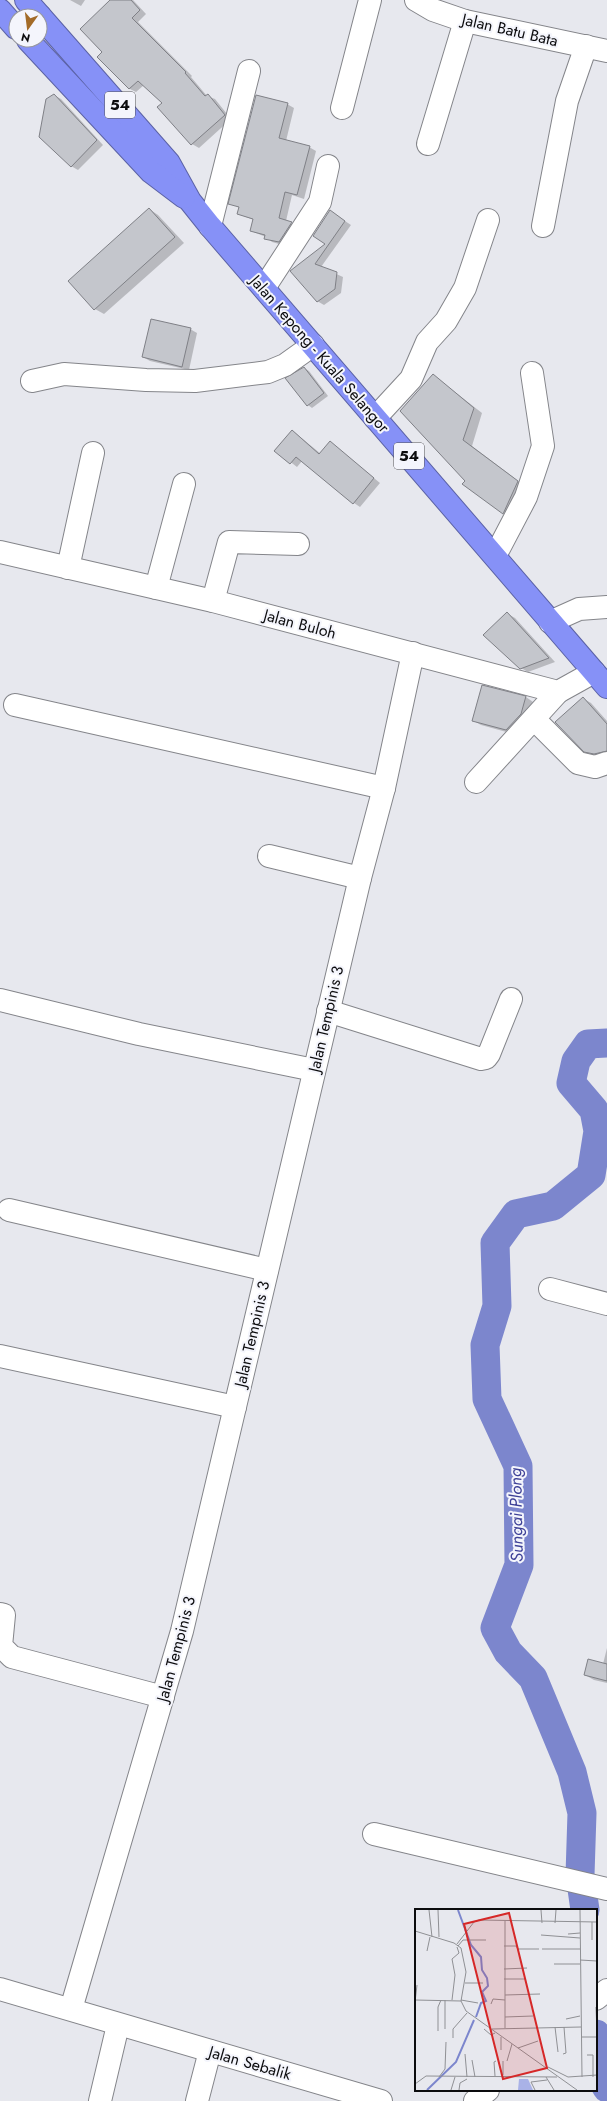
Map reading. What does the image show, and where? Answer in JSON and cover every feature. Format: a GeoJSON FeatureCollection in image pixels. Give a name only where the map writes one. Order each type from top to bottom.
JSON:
{"type":"FeatureCollection","features":[{"type":"Feature","properties":{"kind":"highway","name":"Jalan Kepong - Kuala Selangor"},"geometry":{"type":"LineString","coordinates":[[26,0],[33,8]]}},
{"type":"Feature","properties":{"kind":"highway","name":"Jalan Kepong - Kuala Selangor"},"geometry":{"type":"LineString","coordinates":[[48,25],[169,163],[190,202],[210,226],[601,680]]}},
{"type":"Feature","properties":{"kind":"highway","name":"Jalan Kepong - Kuala Selangor"},"geometry":{"type":"LineString","coordinates":[[35,48],[151,172],[190,202]]}},
{"type":"Feature","properties":{"kind":"street"},"geometry":{"type":"LineString","coordinates":[[342,108],[370,0]]}},
{"type":"Feature","properties":{"kind":"street","name":"Jalan Batu Bata"},"geometry":{"type":"LineString","coordinates":[[416,0],[433,10],[465,21],[607,51]]}},
{"type":"Feature","properties":{"kind":"street"},"geometry":{"type":"LineString","coordinates":[[428,144],[465,21]]}},
{"type":"Feature","properties":{"kind":"street"},"geometry":{"type":"LineString","coordinates":[[543,226],[567,101],[586,46]]}},
{"type":"Feature","properties":{"kind":"street"},"geometry":{"type":"LineString","coordinates":[[210,226],[249,71]]}},
{"type":"Feature","properties":{"kind":"street"},"geometry":{"type":"LineString","coordinates":[[264,288],[320,202],[328,166]]}},
{"type":"Feature","properties":{"kind":"street"},"geometry":{"type":"LineString","coordinates":[[375,418],[411,379],[427,342],[446,321],[465,288],[488,220]]}},
{"type":"Feature","properties":{"kind":"street"},"geometry":{"type":"LineString","coordinates":[[32,381],[64,374],[146,380],[195,381],[268,372],[285,365],[313,345]]}},
{"type":"Feature","properties":{"kind":"street"},"geometry":{"type":"LineString","coordinates":[[494,556],[526,497],[544,446],[532,373]]}},
{"type":"Feature","properties":{"kind":"street"},"geometry":{"type":"LineString","coordinates":[[68,568],[93,453]]}},
{"type":"Feature","properties":{"kind":"street"},"geometry":{"type":"LineString","coordinates":[[156,588],[184,484]]}},
{"type":"Feature","properties":{"kind":"street"},"geometry":{"type":"LineString","coordinates":[[213,601],[229,542],[298,544]]}},
{"type":"Feature","properties":{"kind":"street","name":"Jalan Buloh"},"geometry":{"type":"LineString","coordinates":[[0,552],[213,601],[558,692]]}},
{"type":"Feature","properties":{"kind":"street"},"geometry":{"type":"LineString","coordinates":[[550,622],[579,609],[607,607]]}},
{"type":"Feature","properties":{"kind":"street","name":"Jalan Tempinis 3"},"geometry":{"type":"LineString","coordinates":[[70,2009],[182,1631],[328,1011],[360,878],[384,788],[413,654]]}},
{"type":"Feature","properties":{"kind":"street"},"geometry":{"type":"LineString","coordinates":[[476,782],[558,692],[601,680]]}},
{"type":"Feature","properties":{"kind":"street"},"geometry":{"type":"LineString","coordinates":[[15,704],[384,788]]}},
{"type":"Feature","properties":{"kind":"street"},"geometry":{"type":"LineString","coordinates":[[534,719],[578,763],[595,767],[607,763]]}},
{"type":"Feature","properties":{"kind":"street"},"geometry":{"type":"LineString","coordinates":[[269,856],[360,878]]}},
{"type":"Feature","properties":{"kind":"street"},"geometry":{"type":"LineString","coordinates":[[328,1011],[482,1059],[486,1058],[489,1054],[511,999]]}},
{"type":"Feature","properties":{"kind":"street"},"geometry":{"type":"LineString","coordinates":[[0,1000],[139,1034],[314,1070]]}},
{"type":"Feature","properties":{"kind":"street"},"geometry":{"type":"LineString","coordinates":[[9,1210],[267,1270]]}},
{"type":"Feature","properties":{"kind":"street"},"geometry":{"type":"LineString","coordinates":[[550,1289],[607,1304]]}},
{"type":"Feature","properties":{"kind":"street"},"geometry":{"type":"LineString","coordinates":[[0,1356],[235,1407]]}},
{"type":"Feature","properties":{"kind":"street"},"geometry":{"type":"LineString","coordinates":[[0,1614],[4,1614],[1,1646],[12,1657],[162,1697]]}},
{"type":"Feature","properties":{"kind":"street"},"geometry":{"type":"LineString","coordinates":[[374,1834],[603,1888]]}},
{"type":"Feature","properties":{"kind":"street","name":"Jalan Sebalik"},"geometry":{"type":"LineString","coordinates":[[0,1989],[210,2052],[343,2096],[381,2101]]}},
{"type":"Feature","properties":{"kind":"street"},"geometry":{"type":"LineString","coordinates":[[597,1998],[607,1990]]}},
{"type":"Feature","properties":{"kind":"street"},"geometry":{"type":"LineString","coordinates":[[100,2101],[118,2025]]}},
{"type":"Feature","properties":{"kind":"street"},"geometry":{"type":"LineString","coordinates":[[197,2101],[210,2052]]}},
{"type":"Feature","properties":{"kind":"building"},"geometry":{"type":"Polygon","coordinates":[[[110,0],[131,0],[140,10],[132,18],[186,72],[185,73],[205,96],[208,94],[225,115],[191,145],[157,107],[162,103],[138,81],[129,89],[97,57],[102,52],[80,29],[110,0]]]}},
{"type":"Feature","properties":{"kind":"building"},"geometry":{"type":"Polygon","coordinates":[[[54,94],[97,140],[71,167],[39,137],[46,99],[54,94]]]}},
{"type":"Feature","properties":{"kind":"building"},"geometry":{"type":"Polygon","coordinates":[[[256,95],[288,103],[279,138],[310,146],[297,195],[285,192],[279,218],[292,222],[279,242],[264,239],[265,235],[250,231],[253,219],[237,214],[239,207],[228,204],[256,95]]]}},
{"type":"Feature","properties":{"kind":"building"},"geometry":{"type":"Polygon","coordinates":[[[149,208],[175,237],[94,310],[68,281],[149,208]]]}},
{"type":"Feature","properties":{"kind":"building"},"geometry":{"type":"Polygon","coordinates":[[[330,210],[345,221],[315,264],[337,272],[335,289],[317,302],[290,271],[325,244],[313,236],[330,210]]]}},
{"type":"Feature","properties":{"kind":"building"},"geometry":{"type":"Polygon","coordinates":[[[151,319],[191,328],[182,367],[142,357],[151,319]]]}},
{"type":"Feature","properties":{"kind":"building"},"geometry":{"type":"Polygon","coordinates":[[[304,367],[324,393],[307,406],[285,378],[304,367]]]}},
{"type":"Feature","properties":{"kind":"building"},"geometry":{"type":"Polygon","coordinates":[[[433,374],[474,408],[463,440],[518,481],[503,514],[462,484],[465,481],[400,411],[433,374]]]}},
{"type":"Feature","properties":{"kind":"building"},"geometry":{"type":"Polygon","coordinates":[[[292,430],[319,454],[330,441],[374,478],[353,504],[296,457],[290,464],[274,451],[292,430]]]}},
{"type":"Feature","properties":{"kind":"building"},"geometry":{"type":"Polygon","coordinates":[[[507,612],[549,658],[520,669],[483,635],[507,612]]]}},
{"type":"Feature","properties":{"kind":"building"},"geometry":{"type":"Polygon","coordinates":[[[482,685],[526,696],[521,714],[506,730],[472,721],[482,685]]]}},
{"type":"Feature","properties":{"kind":"building"},"geometry":{"type":"Polygon","coordinates":[[[583,697],[607,724],[607,751],[594,754],[584,752],[555,722],[583,697]]]}},
{"type":"Feature","properties":{"kind":"building"},"geometry":{"type":"Polygon","coordinates":[[[588,1659],[607,1664],[607,1681],[584,1675],[588,1659]]]}},
{"type":"Feature","properties":{"kind":"waterway","name":"Sungai Plong"},"geometry":{"type":"LineString","coordinates":[[585,1909],[580,1875],[582,1813],[572,1772],[533,1678],[508,1652],[495,1628],[519,1565],[518,1466],[487,1399],[485,1345],[497,1306],[495,1243],[516,1214],[553,1206],[591,1175],[598,1131],[594,1110],[571,1083],[576,1061],[588,1044],[607,1043]]}},
{"type":"Feature","properties":{"kind":"waterway","name":"Sungai Plong"},"geometry":{"type":"LineString","coordinates":[[597,2037],[603,2056],[603,2081],[607,2088]]}}]}
